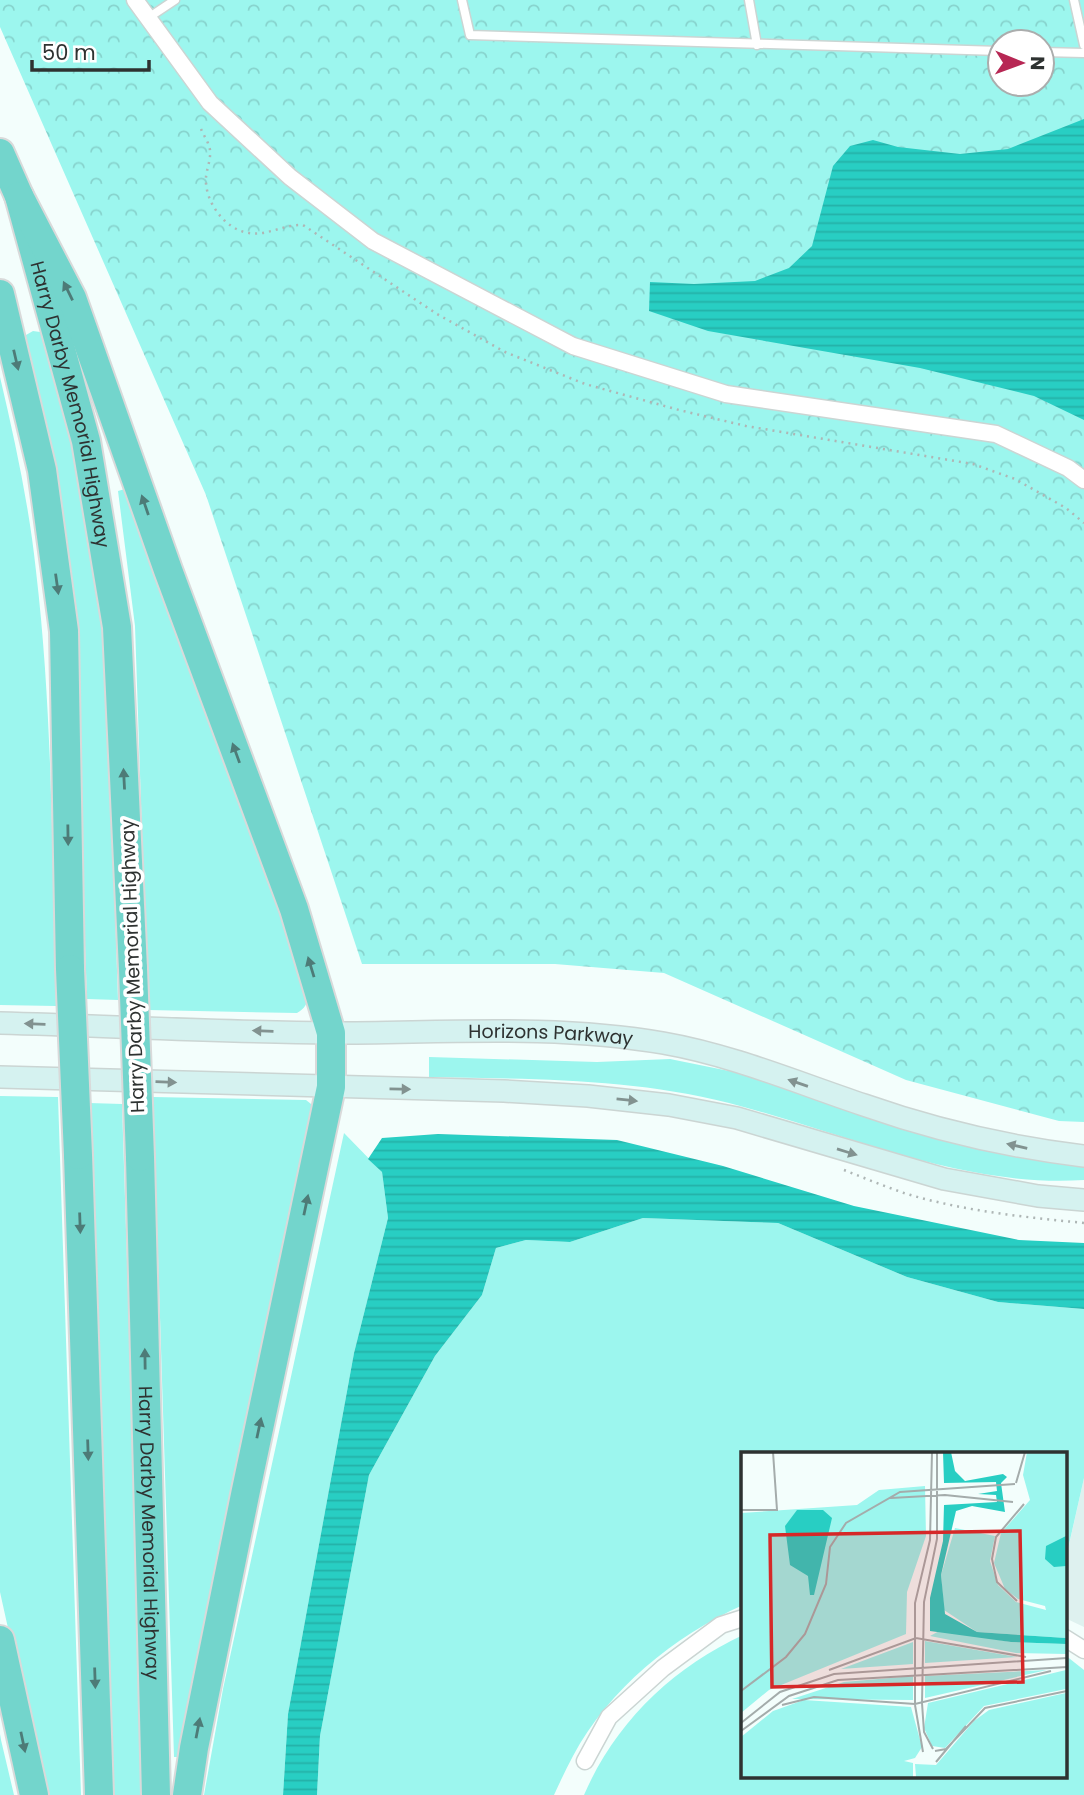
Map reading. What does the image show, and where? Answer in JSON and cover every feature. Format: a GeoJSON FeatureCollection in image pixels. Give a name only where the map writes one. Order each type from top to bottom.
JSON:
{"type":"FeatureCollection","features":[{"type":"Feature","properties":{"kind":"highway","name":"Harry Darby Memorial Highway"},"geometry":{"type":"LineString","coordinates":[[0,153],[19,196],[86,441],[117,627],[140,1157],[156,1795]]}},
{"type":"Feature","properties":{"kind":"highway"},"geometry":{"type":"LineString","coordinates":[[19,196],[72,298],[293,909],[331,1033],[331,1087],[245,1495],[187,1795]]}},
{"type":"Feature","properties":{"kind":"highway"},"geometry":{"type":"LineString","coordinates":[[0,294],[42,470],[64,631],[70,969],[99,1795]]}},
{"type":"Feature","properties":{"kind":"highway"},"geometry":{"type":"LineString","coordinates":[[0,1640],[34,1795]]}},
{"type":"Feature","properties":{"kind":"main road","name":"Horizons Parkway"},"geometry":{"type":"LineString","coordinates":[[0,1023],[331,1033],[502,1030],[585,1033],[664,1043],[741,1063],[867,1107],[944,1130],[1031,1150],[1084,1156]]}},
{"type":"Feature","properties":{"kind":"main road"},"geometry":{"type":"LineString","coordinates":[[0,1077],[504,1091],[588,1096],[668,1105],[737,1118],[944,1179],[1038,1196],[1084,1200]]}},
{"type":"Feature","properties":{"kind":"street"},"geometry":{"type":"LineString","coordinates":[[135,0],[210,103],[290,177],[373,241],[573,346],[726,394],[996,433],[1068,468],[1084,480]]}},
{"type":"Feature","properties":{"kind":"street"},"geometry":{"type":"LineString","coordinates":[[585,1760],[610,1717],[663,1668],[721,1625],[741,1619]]}},
{"type":"Feature","properties":{"kind":"street"},"geometry":{"type":"LineString","coordinates":[[1066,1639],[1084,1650]]}},
{"type":"Feature","properties":{"kind":"lane"},"geometry":{"type":"LineString","coordinates":[[148,18],[175,0]]}},
{"type":"Feature","properties":{"kind":"lane"},"geometry":{"type":"LineString","coordinates":[[462,0],[470,35],[986,51]]}},
{"type":"Feature","properties":{"kind":"lane"},"geometry":{"type":"LineString","coordinates":[[749,0],[757,45]]}},
{"type":"Feature","properties":{"kind":"lane"},"geometry":{"type":"LineString","coordinates":[[1074,0],[1084,45]]}},
{"type":"Feature","properties":{"kind":"lane"},"geometry":{"type":"LineString","coordinates":[[1056,52],[1084,53]]}},
{"type":"Feature","properties":{"kind":"path"},"geometry":{"type":"LineString","coordinates":[[842,1169],[906,1193],[964,1206],[1023,1217],[1084,1223]]}},
{"type":"Feature","properties":{"kind":"shaded area"},"geometry":{"type":"Polygon","coordinates":[[[1084,119],[1084,420],[1034,396],[920,368],[708,331],[649,311],[650,282],[694,284],[755,281],[789,268],[812,246],[833,166],[850,146],[873,140],[898,147],[960,154],[1008,149],[1084,119]]]}},
{"type":"Feature","properties":{"kind":"shaded area"},"geometry":{"type":"Polygon","coordinates":[[[438,1134],[617,1140],[723,1166],[854,1206],[1019,1240],[1084,1243],[1084,1309],[998,1302],[907,1277],[778,1223],[643,1218],[570,1242],[526,1240],[496,1248],[482,1295],[435,1356],[369,1475],[320,1736],[317,1795],[283,1795],[288,1714],[354,1353],[388,1218],[382,1172],[368,1159],[382,1138],[438,1134]]]}},
{"type":"Feature","properties":{"kind":"shaded area"},"geometry":{"type":"Polygon","coordinates":[[[1084,1478],[1084,1627],[1066,1618],[1066,1559],[1084,1478]]]}},
{"type":"Feature","properties":{"kind":"green space"},"geometry":{"type":"Polygon","coordinates":[[[0,0],[1084,0],[1084,1122],[1059,1121],[906,1080],[664,973],[555,964],[362,964],[206,495],[0,27],[0,0]]]}},
{"type":"Feature","properties":{"kind":"green space"},"geometry":{"type":"Polygon","coordinates":[[[33,331],[47,333],[52,340],[101,575],[118,1000],[87,999],[75,673],[23,342],[26,335],[33,331]]]}},
{"type":"Feature","properties":{"kind":"green space"},"geometry":{"type":"Polygon","coordinates":[[[0,377],[25,497],[42,625],[51,788],[56,1006],[0,1005],[0,377]]]}},
{"type":"Feature","properties":{"kind":"green space"},"geometry":{"type":"Polygon","coordinates":[[[125,489],[302,974],[307,1001],[297,1013],[148,1010],[135,626],[118,491],[125,489]]]}},
{"type":"Feature","properties":{"kind":"green space"},"geometry":{"type":"Polygon","coordinates":[[[429,1057],[597,1062],[670,1059],[739,1073],[1084,1164],[1084,1180],[993,1176],[949,1167],[729,1103],[655,1089],[580,1081],[429,1077],[429,1057]]]}},
{"type":"Feature","properties":{"kind":"green space"},"geometry":{"type":"Polygon","coordinates":[[[0,1096],[58,1097],[81,1795],[45,1795],[0,1592],[0,1096]]]}},
{"type":"Feature","properties":{"kind":"green space"},"geometry":{"type":"Polygon","coordinates":[[[153,1097],[306,1100],[311,1104],[312,1111],[237,1463],[180,1757],[174,1757],[153,1097]]]}},
{"type":"Feature","properties":{"kind":"green space"},"geometry":{"type":"Polygon","coordinates":[[[89,1103],[122,1104],[144,1795],[112,1795],[89,1103]]]}},
{"type":"Feature","properties":{"kind":"green space"},"geometry":{"type":"Polygon","coordinates":[[[344,1133],[382,1172],[388,1218],[354,1353],[288,1714],[283,1795],[204,1795],[223,1689],[344,1133]]]}},
{"type":"Feature","properties":{"kind":"green space"},"geometry":{"type":"Polygon","coordinates":[[[643,1218],[778,1223],[907,1277],[998,1302],[1084,1309],[1084,1478],[1066,1558],[1066,1452],[741,1452],[741,1606],[692,1632],[624,1687],[588,1732],[554,1795],[317,1795],[320,1736],[369,1475],[435,1356],[482,1295],[496,1248],[526,1240],[570,1242],[643,1218]]]}},
{"type":"Feature","properties":{"kind":"green space"},"geometry":{"type":"Polygon","coordinates":[[[741,1636],[741,1778],[1066,1778],[1066,1656],[1084,1670],[1084,1795],[584,1795],[612,1744],[648,1700],[717,1648],[741,1636]]]}},
{"type":"Feature","properties":{"kind":"green space"},"geometry":{"type":"Polygon","coordinates":[[[0,1734],[1,1740],[14,1795],[0,1795],[0,1734]]]}}]}
